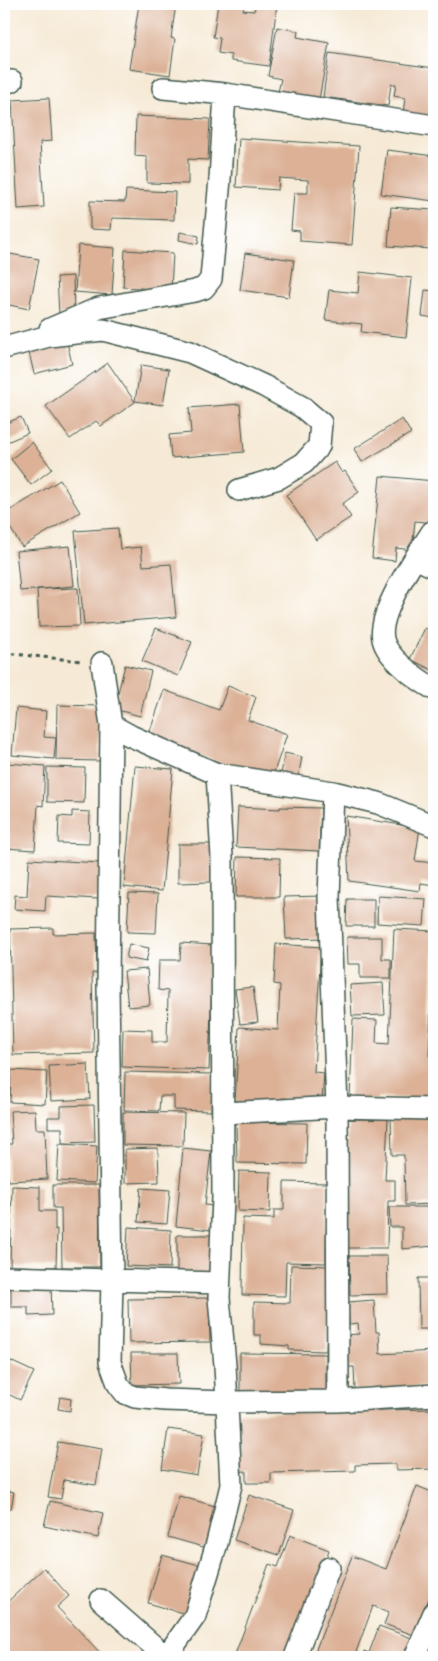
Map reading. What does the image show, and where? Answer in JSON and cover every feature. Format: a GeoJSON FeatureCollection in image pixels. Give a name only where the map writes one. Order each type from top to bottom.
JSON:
{"type":"FeatureCollection","features":[{"type":"Feature","properties":{"kind":"street"},"geometry":{"type":"LineString","coordinates":[[163,88],[225,94],[434,126]]}},
{"type":"Feature","properties":{"kind":"street"},"geometry":{"type":"LineString","coordinates":[[5,348],[99,308],[204,288],[211,279],[225,94]]}},
{"type":"Feature","properties":{"kind":"street"},"geometry":{"type":"LineString","coordinates":[[5,348],[49,336],[103,330],[190,352],[264,386],[302,407],[321,423],[320,446],[304,463],[279,478],[239,490]]}},
{"type":"Feature","properties":{"kind":"street"},"geometry":{"type":"LineString","coordinates":[[434,532],[432,532],[425,562],[395,594],[384,620],[383,639],[389,651],[401,664],[420,681],[434,689]]}},
{"type":"Feature","properties":{"kind":"street"},"geometry":{"type":"LineString","coordinates":[[102,663],[112,725],[108,985],[112,1281],[110,1362],[118,1384],[125,1393],[135,1397],[165,1400],[227,1402],[338,1401],[434,1395]]}},
{"type":"Feature","properties":{"kind":"street"},"geometry":{"type":"LineString","coordinates":[[112,725],[131,736],[217,774],[333,792],[378,803],[434,826]]}},
{"type":"Feature","properties":{"kind":"street"},"geometry":{"type":"LineString","coordinates":[[101,1600],[166,1657],[195,1616],[217,1542],[231,1485],[219,1283],[223,1198],[222,858],[217,774]]}},
{"type":"Feature","properties":{"kind":"street"},"geometry":{"type":"LineString","coordinates":[[333,792],[329,897],[337,1107],[338,1401]]}},
{"type":"Feature","properties":{"kind":"street"},"geometry":{"type":"LineString","coordinates":[[223,1113],[337,1107],[434,1109]]}},
{"type":"Feature","properties":{"kind":"street"},"geometry":{"type":"LineString","coordinates":[[4,1277],[219,1283]]}},
{"type":"Feature","properties":{"kind":"street"},"geometry":{"type":"LineString","coordinates":[[295,1657],[329,1568]]}},
{"type":"Feature","properties":{"kind":"street"},"geometry":{"type":"LineString","coordinates":[[415,1657],[434,1613]]}},
{"type":"Feature","properties":{"kind":"path"},"geometry":{"type":"LineString","coordinates":[[4,652],[102,663]]}},
{"type":"Feature","properties":{"kind":"building"},"geometry":{"type":"Polygon","coordinates":[[[139,4],[176,4],[171,38],[175,39],[170,75],[129,69],[139,4]]]}},
{"type":"Feature","properties":{"kind":"building"},"geometry":{"type":"Polygon","coordinates":[[[218,4],[244,4],[243,10],[254,11],[256,4],[277,4],[269,66],[231,61],[231,55],[218,53],[220,38],[213,37],[218,4]]]}},
{"type":"Feature","properties":{"kind":"building"},"geometry":{"type":"Polygon","coordinates":[[[277,27],[298,31],[297,37],[329,43],[319,100],[278,92],[281,79],[268,76],[277,27]]]}},
{"type":"Feature","properties":{"kind":"building"},"geometry":{"type":"Polygon","coordinates":[[[329,53],[434,68],[434,117],[403,113],[405,98],[394,96],[396,84],[391,84],[388,106],[323,97],[329,53]]]}},
{"type":"Feature","properties":{"kind":"building"},"geometry":{"type":"Polygon","coordinates":[[[49,98],[52,141],[40,142],[44,207],[18,209],[12,100],[49,98]]]}},
{"type":"Feature","properties":{"kind":"building"},"geometry":{"type":"Polygon","coordinates":[[[136,116],[210,119],[208,160],[188,159],[188,184],[147,183],[147,157],[135,156],[136,116]]]}},
{"type":"Feature","properties":{"kind":"building"},"geometry":{"type":"Polygon","coordinates":[[[5,133],[8,158],[4,158],[5,133]]]}},
{"type":"Feature","properties":{"kind":"building"},"geometry":{"type":"Polygon","coordinates":[[[239,138],[359,146],[352,245],[300,241],[300,231],[291,230],[294,193],[308,193],[308,180],[279,178],[278,190],[236,187],[239,138]]]}},
{"type":"Feature","properties":{"kind":"building"},"geometry":{"type":"Polygon","coordinates":[[[387,150],[434,156],[434,201],[381,194],[387,150]]]}},
{"type":"Feature","properties":{"kind":"building"},"geometry":{"type":"Polygon","coordinates":[[[4,177],[8,177],[9,187],[4,187],[4,177]]]}},
{"type":"Feature","properties":{"kind":"building"},"geometry":{"type":"Polygon","coordinates":[[[126,190],[175,192],[174,220],[112,218],[111,230],[90,229],[90,201],[125,202],[126,190]]]}},
{"type":"Feature","properties":{"kind":"building"},"geometry":{"type":"Polygon","coordinates":[[[391,207],[433,210],[431,249],[388,246],[391,207]]]}},
{"type":"Feature","properties":{"kind":"building"},"geometry":{"type":"Polygon","coordinates":[[[180,232],[199,236],[198,244],[179,240],[180,232]]]}},
{"type":"Feature","properties":{"kind":"building"},"geometry":{"type":"Polygon","coordinates":[[[78,245],[115,248],[112,295],[75,292],[78,245]]]}},
{"type":"Feature","properties":{"kind":"building"},"geometry":{"type":"Polygon","coordinates":[[[125,250],[173,253],[171,290],[123,287],[125,250]]]}},
{"type":"Feature","properties":{"kind":"building"},"geometry":{"type":"Polygon","coordinates":[[[4,253],[39,259],[29,309],[4,304],[4,253]]]}},
{"type":"Feature","properties":{"kind":"building"},"geometry":{"type":"Polygon","coordinates":[[[245,253],[294,260],[289,297],[240,290],[245,253]]]}},
{"type":"Feature","properties":{"kind":"building"},"geometry":{"type":"Polygon","coordinates":[[[360,272],[412,278],[406,337],[361,332],[362,324],[325,320],[329,290],[358,293],[360,272]]]}},
{"type":"Feature","properties":{"kind":"building"},"geometry":{"type":"Polygon","coordinates":[[[73,276],[74,313],[59,314],[57,277],[73,276]]]}},
{"type":"Feature","properties":{"kind":"building"},"geometry":{"type":"Polygon","coordinates":[[[425,290],[434,291],[434,318],[422,316],[425,290]]]}},
{"type":"Feature","properties":{"kind":"building"},"geometry":{"type":"Polygon","coordinates":[[[66,338],[72,364],[34,374],[28,348],[66,338]]]}},
{"type":"Feature","properties":{"kind":"building"},"geometry":{"type":"Polygon","coordinates":[[[108,363],[135,402],[101,426],[96,421],[70,439],[46,406],[108,363]]]}},
{"type":"Feature","properties":{"kind":"building"},"geometry":{"type":"Polygon","coordinates":[[[141,365],[169,369],[163,405],[135,401],[141,365]]]}},
{"type":"Feature","properties":{"kind":"building"},"geometry":{"type":"Polygon","coordinates":[[[240,404],[244,452],[171,458],[169,435],[191,433],[189,408],[240,404]]]}},
{"type":"Feature","properties":{"kind":"building"},"geometry":{"type":"Polygon","coordinates":[[[21,417],[28,433],[7,442],[4,435],[4,424],[21,417]]]}},
{"type":"Feature","properties":{"kind":"building"},"geometry":{"type":"Polygon","coordinates":[[[402,419],[411,433],[362,462],[354,449],[402,419]]]}},
{"type":"Feature","properties":{"kind":"building"},"geometry":{"type":"Polygon","coordinates":[[[32,442],[52,469],[31,485],[11,459],[32,442]]]}},
{"type":"Feature","properties":{"kind":"building"},"geometry":{"type":"Polygon","coordinates":[[[335,462],[342,473],[345,471],[359,492],[342,504],[351,517],[316,540],[286,495],[335,462]]]}},
{"type":"Feature","properties":{"kind":"building"},"geometry":{"type":"Polygon","coordinates":[[[380,476],[434,481],[434,523],[415,521],[412,550],[396,548],[395,561],[372,558],[380,476]]]}},
{"type":"Feature","properties":{"kind":"building"},"geometry":{"type":"Polygon","coordinates":[[[60,480],[80,512],[22,547],[4,518],[4,514],[60,480]]]}},
{"type":"Feature","properties":{"kind":"building"},"geometry":{"type":"Polygon","coordinates":[[[118,528],[120,549],[141,547],[143,566],[171,564],[176,617],[84,625],[75,531],[118,528]]]}},
{"type":"Feature","properties":{"kind":"building"},"geometry":{"type":"Polygon","coordinates":[[[70,546],[74,586],[20,591],[16,551],[70,546]]]}},
{"type":"Feature","properties":{"kind":"building"},"geometry":{"type":"Polygon","coordinates":[[[78,588],[80,626],[39,627],[37,589],[78,588]]]}},
{"type":"Feature","properties":{"kind":"building"},"geometry":{"type":"Polygon","coordinates":[[[156,628],[192,642],[178,676],[142,661],[156,628]]]}},
{"type":"Feature","properties":{"kind":"building"},"geometry":{"type":"Polygon","coordinates":[[[425,628],[434,633],[434,671],[410,659],[425,628]]]}},
{"type":"Feature","properties":{"kind":"building"},"geometry":{"type":"Polygon","coordinates":[[[125,665],[151,671],[140,716],[114,709],[125,665]]]}},
{"type":"Feature","properties":{"kind":"building"},"geometry":{"type":"Polygon","coordinates":[[[228,686],[256,697],[248,720],[287,734],[271,781],[166,743],[149,734],[164,690],[219,710],[228,686]]]}},
{"type":"Feature","properties":{"kind":"building"},"geometry":{"type":"Polygon","coordinates":[[[57,705],[100,706],[100,761],[56,760],[57,705]]]}},
{"type":"Feature","properties":{"kind":"building"},"geometry":{"type":"Polygon","coordinates":[[[16,708],[46,711],[44,737],[56,738],[54,759],[12,755],[16,708]]]}},
{"type":"Feature","properties":{"kind":"building"},"geometry":{"type":"Polygon","coordinates":[[[285,753],[302,757],[298,778],[281,774],[285,753]]]}},
{"type":"Feature","properties":{"kind":"building"},"geometry":{"type":"Polygon","coordinates":[[[7,763],[45,766],[43,806],[38,805],[35,850],[4,848],[7,763]]]}},
{"type":"Feature","properties":{"kind":"building"},"geometry":{"type":"Polygon","coordinates":[[[135,766],[173,769],[162,891],[124,887],[135,766]]]}},
{"type":"Feature","properties":{"kind":"building"},"geometry":{"type":"Polygon","coordinates":[[[47,767],[85,768],[84,803],[47,802],[47,767]]]}},
{"type":"Feature","properties":{"kind":"building"},"geometry":{"type":"Polygon","coordinates":[[[238,807],[321,808],[319,851],[236,847],[238,807]]]}},
{"type":"Feature","properties":{"kind":"building"},"geometry":{"type":"Polygon","coordinates":[[[72,811],[90,812],[89,844],[58,843],[59,816],[72,817],[72,811]]]}},
{"type":"Feature","properties":{"kind":"building"},"geometry":{"type":"Polygon","coordinates":[[[346,816],[420,828],[415,861],[434,863],[434,885],[421,883],[420,891],[349,881],[346,816]]]}},
{"type":"Feature","properties":{"kind":"building"},"geometry":{"type":"Polygon","coordinates":[[[178,844],[211,844],[211,882],[178,883],[178,844]]]}},
{"type":"Feature","properties":{"kind":"building"},"geometry":{"type":"Polygon","coordinates":[[[237,857],[280,858],[279,897],[236,897],[237,857]]]}},
{"type":"Feature","properties":{"kind":"building"},"geometry":{"type":"Polygon","coordinates":[[[29,859],[100,863],[98,899],[46,896],[45,911],[14,909],[15,895],[27,896],[29,859]]]}},
{"type":"Feature","properties":{"kind":"building"},"geometry":{"type":"Polygon","coordinates":[[[129,893],[158,894],[156,933],[127,932],[129,893]]]}},
{"type":"Feature","properties":{"kind":"building"},"geometry":{"type":"Polygon","coordinates":[[[323,896],[325,938],[286,939],[284,897],[323,896]]]}},
{"type":"Feature","properties":{"kind":"building"},"geometry":{"type":"Polygon","coordinates":[[[378,896],[426,899],[424,926],[377,923],[378,896]]]}},
{"type":"Feature","properties":{"kind":"building"},"geometry":{"type":"Polygon","coordinates":[[[347,899],[374,899],[374,926],[346,926],[347,899]]]}},
{"type":"Feature","properties":{"kind":"building"},"geometry":{"type":"Polygon","coordinates":[[[53,928],[53,934],[96,933],[97,973],[92,973],[94,1053],[13,1055],[10,929],[53,928]]]}},
{"type":"Feature","properties":{"kind":"building"},"geometry":{"type":"Polygon","coordinates":[[[394,929],[434,931],[429,1056],[434,1056],[434,1099],[377,1097],[377,1100],[350,1099],[353,1019],[377,1020],[376,1043],[389,1044],[394,929]]]}},
{"type":"Feature","properties":{"kind":"building"},"geometry":{"type":"Polygon","coordinates":[[[347,937],[382,937],[382,959],[391,959],[391,978],[360,978],[360,964],[348,964],[347,937]]]}},
{"type":"Feature","properties":{"kind":"building"},"geometry":{"type":"Polygon","coordinates":[[[181,943],[213,945],[209,1070],[122,1067],[123,1029],[152,1030],[152,1042],[167,1042],[168,991],[158,990],[159,960],[180,960],[181,943]]]}},
{"type":"Feature","properties":{"kind":"building"},"geometry":{"type":"Polygon","coordinates":[[[129,944],[149,948],[146,962],[126,958],[129,944]]]}},
{"type":"Feature","properties":{"kind":"building"},"geometry":{"type":"Polygon","coordinates":[[[276,944],[321,947],[314,1072],[324,1073],[322,1101],[282,1098],[282,1106],[235,1103],[239,1027],[278,1030],[280,985],[274,984],[276,944]]]}},
{"type":"Feature","properties":{"kind":"building"},"geometry":{"type":"Polygon","coordinates":[[[147,969],[150,1005],[128,1007],[124,971],[147,969]]]}},
{"type":"Feature","properties":{"kind":"building"},"geometry":{"type":"Polygon","coordinates":[[[383,983],[385,1015],[352,1016],[350,985],[383,983]]]}},
{"type":"Feature","properties":{"kind":"building"},"geometry":{"type":"Polygon","coordinates":[[[253,987],[258,1022],[240,1024],[235,989],[253,987]]]}},
{"type":"Feature","properties":{"kind":"building"},"geometry":{"type":"Polygon","coordinates":[[[88,1064],[90,1099],[51,1101],[49,1066],[88,1064]]]}},
{"type":"Feature","properties":{"kind":"building"},"geometry":{"type":"Polygon","coordinates":[[[11,1070],[47,1072],[45,1104],[10,1102],[11,1070]]]}},
{"type":"Feature","properties":{"kind":"building"},"geometry":{"type":"Polygon","coordinates":[[[125,1072],[212,1074],[211,1111],[174,1110],[174,1096],[160,1096],[159,1111],[124,1110],[125,1072]]]}},
{"type":"Feature","properties":{"kind":"building"},"geometry":{"type":"Polygon","coordinates":[[[94,1105],[95,1142],[62,1143],[62,1128],[48,1128],[48,1117],[61,1117],[61,1106],[94,1105]]]}},
{"type":"Feature","properties":{"kind":"building"},"geometry":{"type":"Polygon","coordinates":[[[35,1110],[36,1129],[45,1129],[47,1179],[8,1181],[6,1144],[12,1144],[10,1111],[35,1110]]]}},
{"type":"Feature","properties":{"kind":"building"},"geometry":{"type":"Polygon","coordinates":[[[123,1112],[184,1113],[183,1146],[123,1145],[123,1112]]]}},
{"type":"Feature","properties":{"kind":"building"},"geometry":{"type":"Polygon","coordinates":[[[434,1116],[434,1204],[405,1205],[404,1155],[392,1155],[391,1117],[434,1116]]]}},
{"type":"Feature","properties":{"kind":"building"},"geometry":{"type":"Polygon","coordinates":[[[348,1119],[388,1119],[385,1180],[395,1180],[395,1201],[388,1201],[387,1248],[347,1248],[348,1119]]]}},
{"type":"Feature","properties":{"kind":"building"},"geometry":{"type":"Polygon","coordinates":[[[236,1122],[307,1123],[306,1164],[237,1163],[236,1122]]]}},
{"type":"Feature","properties":{"kind":"building"},"geometry":{"type":"Polygon","coordinates":[[[59,1144],[97,1146],[95,1183],[57,1181],[59,1144]]]}},
{"type":"Feature","properties":{"kind":"building"},"geometry":{"type":"Polygon","coordinates":[[[158,1148],[159,1182],[125,1183],[125,1149],[158,1148]]]}},
{"type":"Feature","properties":{"kind":"building"},"geometry":{"type":"Polygon","coordinates":[[[183,1148],[211,1151],[205,1205],[212,1206],[210,1230],[176,1226],[183,1148]]]}},
{"type":"Feature","properties":{"kind":"building"},"geometry":{"type":"Polygon","coordinates":[[[239,1171],[271,1172],[270,1212],[238,1211],[239,1171]]]}},
{"type":"Feature","properties":{"kind":"building"},"geometry":{"type":"Polygon","coordinates":[[[284,1182],[327,1183],[326,1263],[286,1262],[285,1296],[242,1295],[243,1218],[274,1219],[274,1210],[284,1210],[284,1182]]]}},
{"type":"Feature","properties":{"kind":"building"},"geometry":{"type":"Polygon","coordinates":[[[53,1185],[99,1185],[100,1267],[62,1267],[61,1208],[53,1208],[53,1185]]]}},
{"type":"Feature","properties":{"kind":"building"},"geometry":{"type":"Polygon","coordinates":[[[12,1186],[40,1187],[40,1211],[55,1211],[55,1230],[57,1229],[56,1267],[10,1266],[12,1186]]]}},
{"type":"Feature","properties":{"kind":"building"},"geometry":{"type":"Polygon","coordinates":[[[141,1188],[170,1190],[167,1224],[138,1222],[141,1188]]]}},
{"type":"Feature","properties":{"kind":"building"},"geometry":{"type":"Polygon","coordinates":[[[389,1207],[434,1207],[434,1246],[402,1249],[402,1227],[390,1227],[389,1207]]]}},
{"type":"Feature","properties":{"kind":"building"},"geometry":{"type":"Polygon","coordinates":[[[128,1227],[171,1230],[170,1268],[126,1266],[128,1227]]]}},
{"type":"Feature","properties":{"kind":"building"},"geometry":{"type":"Polygon","coordinates":[[[177,1235],[215,1235],[215,1276],[177,1275],[177,1235]]]}},
{"type":"Feature","properties":{"kind":"building"},"geometry":{"type":"Polygon","coordinates":[[[349,1256],[387,1256],[388,1294],[350,1295],[349,1256]]]}},
{"type":"Feature","properties":{"kind":"building"},"geometry":{"type":"Polygon","coordinates":[[[291,1265],[329,1266],[326,1351],[289,1350],[289,1346],[261,1344],[261,1335],[254,1335],[254,1302],[290,1303],[291,1265]]]}},
{"type":"Feature","properties":{"kind":"building"},"geometry":{"type":"Polygon","coordinates":[[[418,1278],[434,1278],[434,1329],[419,1329],[418,1278]]]}},
{"type":"Feature","properties":{"kind":"building"},"geometry":{"type":"Polygon","coordinates":[[[51,1281],[52,1315],[28,1316],[28,1307],[11,1307],[11,1282],[51,1281]]]}},
{"type":"Feature","properties":{"kind":"building"},"geometry":{"type":"Polygon","coordinates":[[[209,1298],[210,1342],[129,1343],[128,1299],[209,1298]]]}},
{"type":"Feature","properties":{"kind":"building"},"geometry":{"type":"Polygon","coordinates":[[[374,1300],[376,1332],[379,1332],[380,1354],[434,1351],[434,1386],[355,1390],[354,1367],[346,1367],[344,1335],[359,1334],[358,1323],[349,1324],[348,1302],[374,1300]]]}},
{"type":"Feature","properties":{"kind":"building"},"geometry":{"type":"Polygon","coordinates":[[[131,1353],[178,1353],[179,1384],[132,1385],[131,1353]]]}},
{"type":"Feature","properties":{"kind":"building"},"geometry":{"type":"Polygon","coordinates":[[[240,1353],[326,1354],[326,1394],[240,1393],[240,1353]]]}},
{"type":"Feature","properties":{"kind":"building"},"geometry":{"type":"Polygon","coordinates":[[[4,1358],[34,1372],[20,1400],[4,1392],[4,1358]]]}},
{"type":"Feature","properties":{"kind":"building"},"geometry":{"type":"Polygon","coordinates":[[[60,1397],[71,1399],[70,1411],[58,1409],[60,1397]]]}},
{"type":"Feature","properties":{"kind":"building"},"geometry":{"type":"Polygon","coordinates":[[[434,1409],[434,1469],[396,1470],[396,1464],[355,1465],[355,1471],[271,1473],[271,1483],[246,1483],[246,1471],[235,1472],[234,1413],[434,1409]]]}},
{"type":"Feature","properties":{"kind":"building"},"geometry":{"type":"Polygon","coordinates":[[[168,1429],[204,1434],[197,1475],[162,1469],[168,1429]]]}},
{"type":"Feature","properties":{"kind":"building"},"geometry":{"type":"Polygon","coordinates":[[[58,1442],[102,1449],[96,1485],[64,1480],[61,1499],[48,1497],[58,1442]]]}},
{"type":"Feature","properties":{"kind":"building"},"geometry":{"type":"Polygon","coordinates":[[[417,1486],[434,1493],[434,1585],[426,1606],[431,1608],[419,1637],[384,1624],[389,1612],[373,1606],[356,1652],[363,1655],[364,1651],[369,1653],[379,1626],[417,1640],[410,1657],[313,1657],[352,1556],[386,1569],[417,1486]]]}},
{"type":"Feature","properties":{"kind":"building"},"geometry":{"type":"Polygon","coordinates":[[[4,1490],[14,1492],[11,1509],[4,1508],[4,1490]]]}},
{"type":"Feature","properties":{"kind":"building"},"geometry":{"type":"Polygon","coordinates":[[[249,1495],[294,1510],[279,1555],[234,1540],[249,1495]]]}},
{"type":"Feature","properties":{"kind":"building"},"geometry":{"type":"Polygon","coordinates":[[[179,1496],[222,1508],[210,1549],[168,1537],[179,1496]]]}},
{"type":"Feature","properties":{"kind":"building"},"geometry":{"type":"Polygon","coordinates":[[[50,1501],[103,1513],[98,1538],[44,1526],[50,1501]]]}},
{"type":"Feature","properties":{"kind":"building"},"geometry":{"type":"Polygon","coordinates":[[[290,1535],[329,1550],[289,1657],[234,1657],[269,1564],[278,1567],[290,1535]]]}},
{"type":"Feature","properties":{"kind":"building"},"geometry":{"type":"Polygon","coordinates":[[[162,1555],[203,1566],[189,1615],[148,1603],[162,1555]]]}},
{"type":"Feature","properties":{"kind":"building"},"geometry":{"type":"Polygon","coordinates":[[[44,1568],[69,1596],[57,1607],[104,1657],[4,1656],[4,1605],[44,1568]]]}},
{"type":"Feature","properties":{"kind":"building"},"geometry":{"type":"Polygon","coordinates":[[[188,1653],[199,1657],[186,1657],[188,1653]]]}}]}
